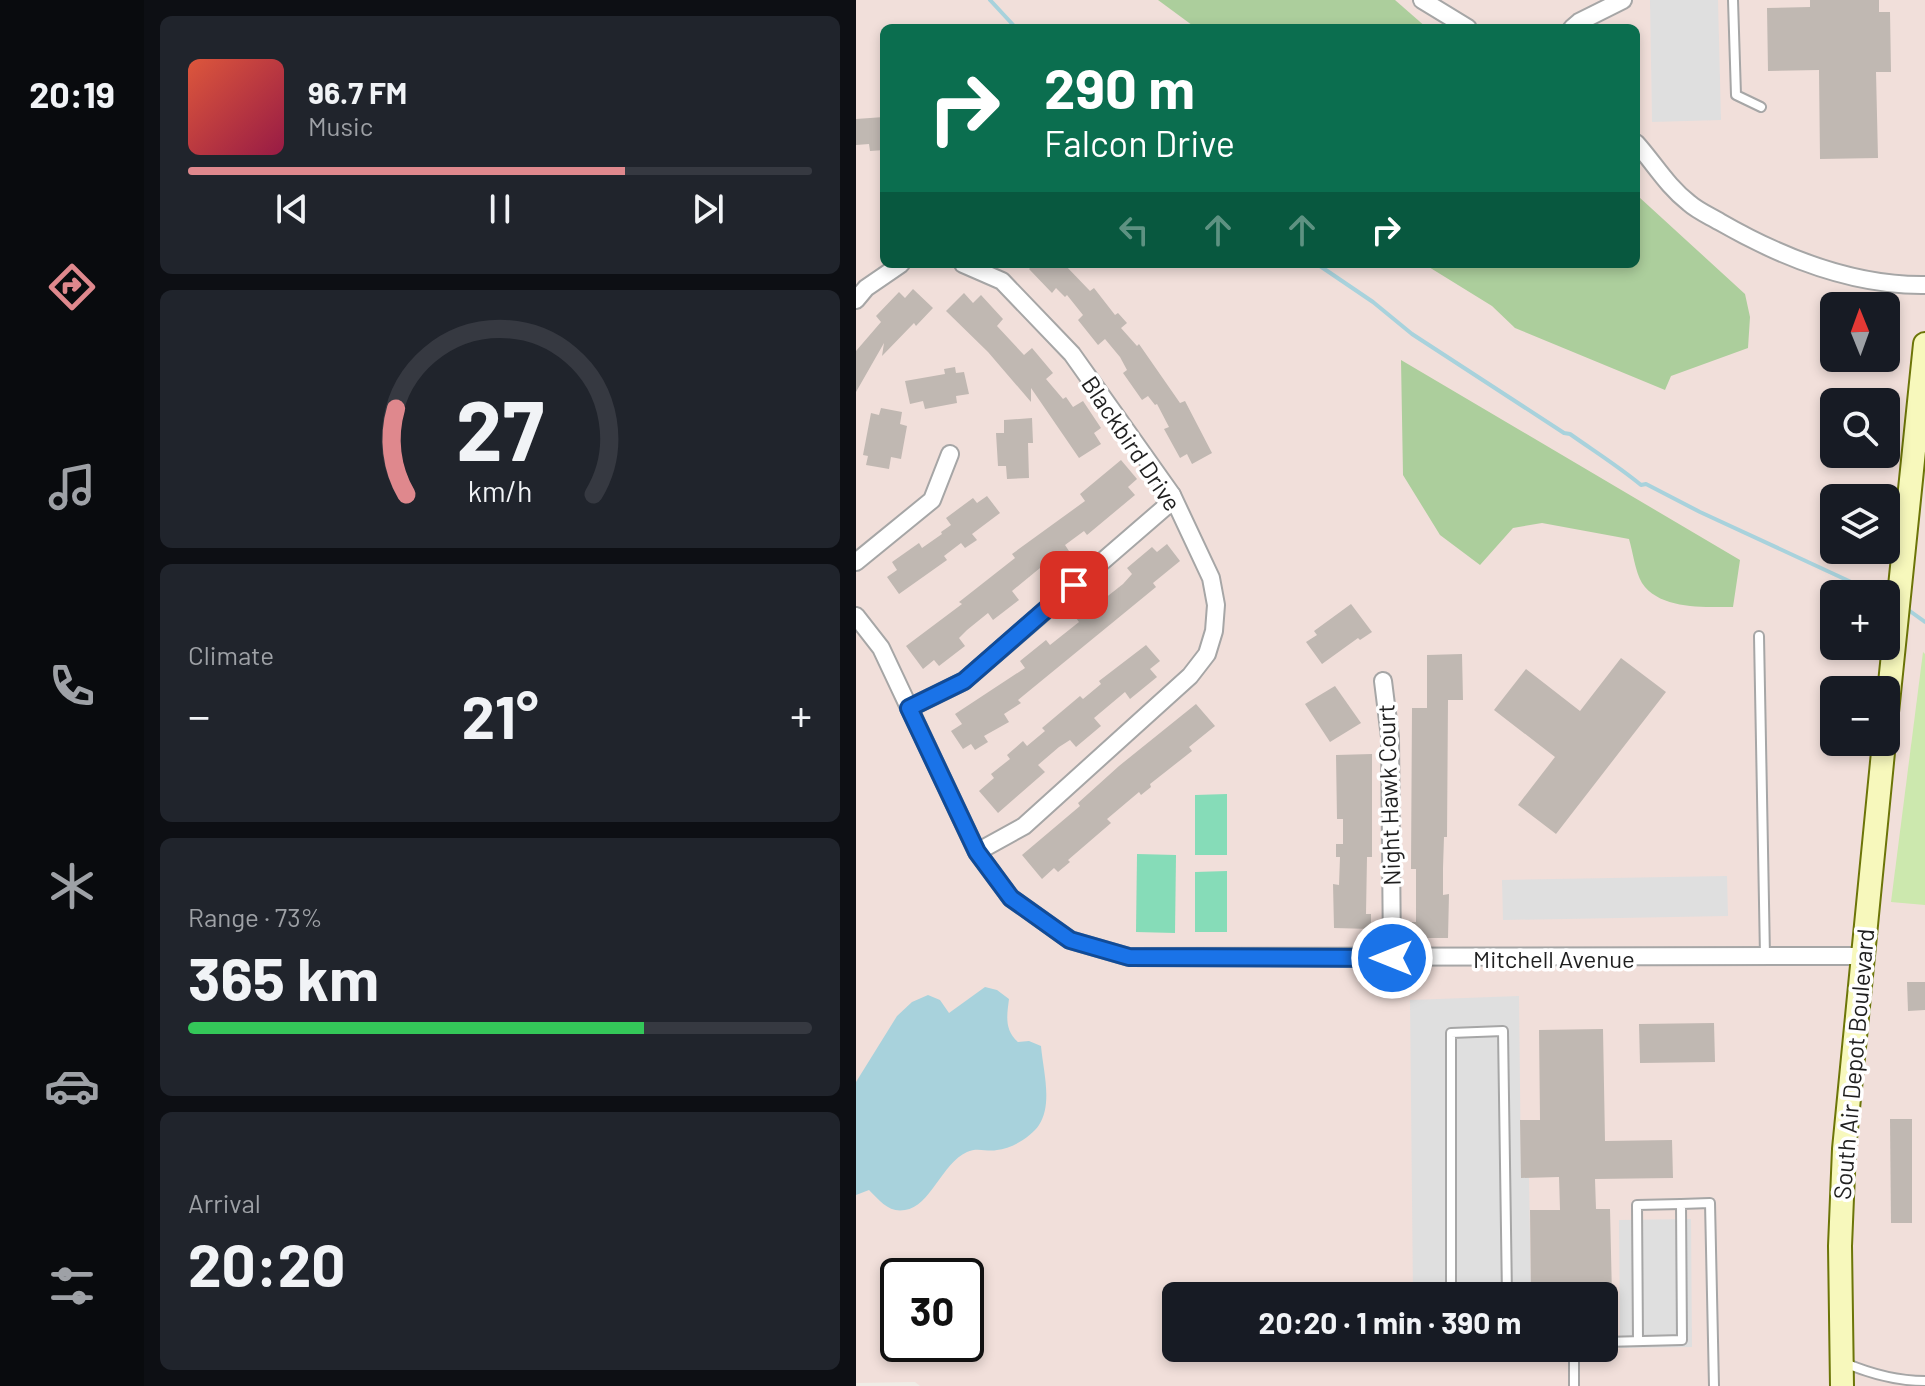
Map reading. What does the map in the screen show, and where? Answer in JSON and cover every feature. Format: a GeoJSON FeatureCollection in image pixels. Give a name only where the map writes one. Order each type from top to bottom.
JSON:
{"type":"FeatureCollection","features":[{"type":"Feature","properties":{"kind":"street"},"geometry":{"type":"LineString","coordinates":[[1422,0],[1461,24]]}},
{"type":"Feature","properties":{"kind":"street"},"geometry":{"type":"LineString","coordinates":[[1577,24],[1620,1]]}},
{"type":"Feature","properties":{"kind":"street"},"geometry":{"type":"LineString","coordinates":[[1640,148],[1662,178],[1690,205],[1743,235],[1797,259],[1843,274],[1925,285]]}},
{"type":"Feature","properties":{"kind":"street"},"geometry":{"type":"LineString","coordinates":[[856,300],[866,288],[895,268]]}},
{"type":"Feature","properties":{"kind":"street","name":"Blackbird Drive"},"geometry":{"type":"LineString","coordinates":[[972,268],[1002,281],[1072,354],[1172,495],[1211,578],[1216,605],[1214,631],[1207,654],[1190,676],[1024,826],[977,852]]}},
{"type":"Feature","properties":{"kind":"street"},"geometry":{"type":"LineString","coordinates":[[1891,676],[1925,344]]}},
{"type":"Feature","properties":{"kind":"street"},"geometry":{"type":"LineString","coordinates":[[856,562],[932,500],[950,454]]}},
{"type":"Feature","properties":{"kind":"street"},"geometry":{"type":"LineString","coordinates":[[909,708],[964,681],[1163,509],[1172,495]]}},
{"type":"Feature","properties":{"kind":"street","name":"Mitchell Avenue"},"geometry":{"type":"LineString","coordinates":[[856,616],[881,648],[977,852],[1011,898],[1070,940],[1129,957],[1861,956]]}},
{"type":"Feature","properties":{"kind":"street","name":"Night Hawk Court"},"geometry":{"type":"LineString","coordinates":[[1383,681],[1390,737],[1392,958]]}},
{"type":"Feature","properties":{"kind":"street","name":"South Air Depot Boulevard"},"geometry":{"type":"LineString","coordinates":[[1842,1386],[1841,1197],[1861,956],[1882,756]]}},
{"type":"Feature","properties":{"kind":"lane"},"geometry":{"type":"LineString","coordinates":[[1733,0],[1736,95],[1761,107]]}},
{"type":"Feature","properties":{"kind":"lane"},"geometry":{"type":"LineString","coordinates":[[1759,636],[1765,957]]}},
{"type":"Feature","properties":{"kind":"lane"},"geometry":{"type":"LineString","coordinates":[[1451,1282],[1451,1033],[1503,1031],[1507,1282]]}},
{"type":"Feature","properties":{"kind":"lane"},"geometry":{"type":"LineString","coordinates":[[1638,1341],[1637,1205],[1710,1203],[1714,1386]]}},
{"type":"Feature","properties":{"kind":"lane"},"geometry":{"type":"LineString","coordinates":[[1618,1342],[1682,1340],[1681,1204]]}},
{"type":"Feature","properties":{"kind":"lane"},"geometry":{"type":"LineString","coordinates":[[1574,1362],[1574,1386]]}},
{"type":"Feature","properties":{"kind":"lane"},"geometry":{"type":"LineString","coordinates":[[1842,1362],[1869,1373],[1906,1381],[1925,1381]]}},
{"type":"Feature","properties":{"kind":"shaded area"},"geometry":{"type":"Polygon","coordinates":[[[856,0],[1925,0],[1925,1386],[920,1386],[915,1382],[856,1383],[856,0]]]}},
{"type":"Feature","properties":{"kind":"shaded area"},"geometry":{"type":"Polygon","coordinates":[[[1650,0],[1718,0],[1721,120],[1652,122],[1650,0]]]}},
{"type":"Feature","properties":{"kind":"shaded area"},"geometry":{"type":"Polygon","coordinates":[[[1727,876],[1728,916],[1503,920],[1502,880],[1727,876]]]}},
{"type":"Feature","properties":{"kind":"shaded area"},"geometry":{"type":"Polygon","coordinates":[[[1519,996],[1521,1177],[1529,1178],[1531,1282],[1413,1282],[1410,1000],[1519,996]]]}},
{"type":"Feature","properties":{"kind":"shaded area"},"geometry":{"type":"Polygon","coordinates":[[[1691,1219],[1692,1347],[1620,1348],[1619,1220],[1691,1219]]]}},
{"type":"Feature","properties":{"kind":"green space"},"geometry":{"type":"Polygon","coordinates":[[[1158,0],[1395,0],[1422,24],[1191,24],[1158,0]]]}},
{"type":"Feature","properties":{"kind":"green space"},"geometry":{"type":"Polygon","coordinates":[[[1640,198],[1745,294],[1750,317],[1748,348],[1671,376],[1665,390],[1515,328],[1492,306],[1430,268],[1640,268],[1640,198]]]}},
{"type":"Feature","properties":{"kind":"green space"},"geometry":{"type":"Polygon","coordinates":[[[1401,360],[1740,560],[1733,607],[1684,605],[1660,598],[1642,583],[1629,539],[1542,523],[1513,528],[1480,565],[1440,535],[1403,475],[1401,360]]]}},
{"type":"Feature","properties":{"kind":"green space"},"geometry":{"type":"Polygon","coordinates":[[[1923,652],[1925,654],[1925,905],[1891,902],[1923,652]]]}},
{"type":"Feature","properties":{"kind":"green space"},"geometry":{"type":"Polygon","coordinates":[[[1227,794],[1227,855],[1195,855],[1195,795],[1227,794]]]}},
{"type":"Feature","properties":{"kind":"green space"},"geometry":{"type":"Polygon","coordinates":[[[1137,854],[1176,855],[1175,933],[1136,932],[1137,854]]]}},
{"type":"Feature","properties":{"kind":"green space"},"geometry":{"type":"Polygon","coordinates":[[[1227,871],[1227,932],[1195,932],[1195,872],[1227,871]]]}},
{"type":"Feature","properties":{"kind":"water"},"geometry":{"type":"Polygon","coordinates":[[[985,987],[997,990],[1009,999],[1010,1032],[1018,1042],[1029,1041],[1041,1046],[1046,1107],[1039,1125],[1026,1138],[1008,1147],[971,1151],[958,1158],[914,1207],[894,1210],[869,1190],[856,1195],[856,1082],[897,1016],[912,1002],[928,995],[940,1000],[949,1013],[985,987]]]}},
{"type":"Feature","properties":{"kind":"building"},"geometry":{"type":"Polygon","coordinates":[[[1810,0],[1879,0],[1879,12],[1890,12],[1891,72],[1876,72],[1878,158],[1820,159],[1819,70],[1768,71],[1767,8],[1810,7],[1810,0]]]}},
{"type":"Feature","properties":{"kind":"building"},"geometry":{"type":"Polygon","coordinates":[[[880,117],[880,150],[870,151],[869,144],[856,145],[856,119],[880,117]]]}},
{"type":"Feature","properties":{"kind":"building"},"geometry":{"type":"Polygon","coordinates":[[[1068,268],[1090,291],[1094,288],[1115,315],[1118,313],[1127,323],[1121,328],[1137,346],[1139,344],[1180,403],[1185,401],[1212,453],[1192,464],[1187,454],[1180,458],[1164,429],[1169,427],[1157,404],[1148,396],[1142,400],[1123,373],[1127,370],[1120,357],[1105,339],[1098,345],[1078,320],[1083,315],[1067,295],[1065,297],[1056,288],[1052,293],[1029,269],[1068,268]]]}},
{"type":"Feature","properties":{"kind":"building"},"geometry":{"type":"Polygon","coordinates":[[[913,289],[933,308],[882,356],[884,343],[856,392],[856,351],[881,322],[876,316],[899,292],[905,298],[913,289]]]}},
{"type":"Feature","properties":{"kind":"building"},"geometry":{"type":"Polygon","coordinates":[[[964,293],[973,303],[981,295],[1003,319],[997,326],[1024,355],[1032,348],[1053,373],[1046,379],[1063,399],[1066,397],[1073,407],[1083,401],[1101,428],[1094,433],[1101,444],[1079,458],[1031,388],[1031,402],[988,352],[946,311],[964,293]]]}},
{"type":"Feature","properties":{"kind":"building"},"geometry":{"type":"Polygon","coordinates":[[[955,367],[956,373],[964,372],[969,394],[956,396],[957,403],[925,409],[923,401],[910,404],[905,381],[945,374],[944,369],[955,367]]]}},
{"type":"Feature","properties":{"kind":"building"},"geometry":{"type":"Polygon","coordinates":[[[881,408],[902,412],[900,424],[907,426],[901,459],[891,457],[889,469],[866,465],[868,456],[863,455],[871,413],[879,415],[881,408]]]}},
{"type":"Feature","properties":{"kind":"building"},"geometry":{"type":"Polygon","coordinates":[[[1032,418],[1033,443],[1028,443],[1029,478],[1007,479],[1006,466],[998,466],[996,433],[1004,433],[1004,420],[1032,418]]]}},
{"type":"Feature","properties":{"kind":"building"},"geometry":{"type":"Polygon","coordinates":[[[1121,460],[1137,479],[1128,487],[1135,495],[1087,535],[1084,531],[1065,545],[1071,554],[1045,574],[1040,568],[1012,591],[1019,600],[993,620],[988,613],[967,630],[959,638],[965,646],[939,666],[934,660],[923,669],[906,646],[962,604],[959,602],[1015,558],[1012,554],[1085,501],[1080,494],[1121,460]]]}},
{"type":"Feature","properties":{"kind":"building"},"geometry":{"type":"Polygon","coordinates":[[[987,496],[1000,513],[972,534],[977,540],[965,548],[961,543],[944,556],[947,560],[899,594],[887,577],[897,570],[892,562],[919,543],[922,548],[942,534],[951,525],[946,518],[973,498],[977,503],[987,496]]]}},
{"type":"Feature","properties":{"kind":"building"},"geometry":{"type":"Polygon","coordinates":[[[1167,544],[1180,561],[1153,583],[1156,587],[1018,700],[1021,703],[1004,714],[1009,722],[984,736],[988,742],[975,750],[971,744],[963,749],[951,731],[962,724],[955,714],[1025,668],[1020,661],[1046,640],[1050,645],[1079,622],[1073,614],[1100,594],[1104,599],[1123,584],[1132,574],[1127,568],[1152,547],[1157,552],[1167,544]]]}},
{"type":"Feature","properties":{"kind":"building"},"geometry":{"type":"Polygon","coordinates":[[[1351,604],[1372,632],[1360,640],[1358,638],[1322,664],[1306,642],[1317,635],[1314,631],[1351,604]]]}},
{"type":"Feature","properties":{"kind":"building"},"geometry":{"type":"Polygon","coordinates":[[[1146,645],[1160,661],[1150,669],[1157,677],[1130,699],[1125,692],[1094,718],[1101,726],[1076,747],[1070,740],[1059,747],[1038,765],[1045,772],[998,813],[979,791],[994,778],[991,774],[1010,759],[1007,755],[1023,741],[1027,746],[1045,731],[1042,728],[1080,696],[1083,699],[1101,684],[1099,681],[1146,645]]]}},
{"type":"Feature","properties":{"kind":"building"},"geometry":{"type":"Polygon","coordinates":[[[1462,654],[1463,700],[1448,700],[1447,837],[1444,837],[1443,895],[1449,894],[1448,938],[1412,938],[1412,922],[1416,922],[1416,869],[1411,869],[1412,708],[1427,708],[1427,655],[1462,654]]]}},
{"type":"Feature","properties":{"kind":"building"},"geometry":{"type":"Polygon","coordinates":[[[1621,658],[1666,692],[1556,834],[1518,805],[1555,757],[1494,710],[1526,669],[1580,711],[1621,658]]]}},
{"type":"Feature","properties":{"kind":"building"},"geometry":{"type":"Polygon","coordinates":[[[1335,686],[1361,723],[1330,742],[1305,704],[1335,686]]]}},
{"type":"Feature","properties":{"kind":"building"},"geometry":{"type":"Polygon","coordinates":[[[1196,704],[1215,726],[1189,747],[1192,751],[1150,784],[1151,787],[1141,795],[1139,792],[1107,819],[1111,823],[1068,860],[1070,862],[1058,872],[1054,868],[1042,879],[1022,855],[1080,806],[1078,803],[1119,766],[1196,704]]]}},
{"type":"Feature","properties":{"kind":"building"},"geometry":{"type":"Polygon","coordinates":[[[1372,754],[1372,857],[1367,857],[1366,914],[1371,914],[1371,929],[1334,928],[1333,884],[1339,885],[1340,857],[1336,857],[1336,844],[1343,844],[1343,819],[1337,819],[1336,755],[1372,754]]]}},
{"type":"Feature","properties":{"kind":"building"},"geometry":{"type":"Polygon","coordinates":[[[1907,982],[1925,982],[1925,1010],[1908,1011],[1907,982]]]}},
{"type":"Feature","properties":{"kind":"building"},"geometry":{"type":"Polygon","coordinates":[[[1714,1023],[1715,1062],[1640,1063],[1639,1024],[1714,1023]]]}},
{"type":"Feature","properties":{"kind":"building"},"geometry":{"type":"Polygon","coordinates":[[[1603,1029],[1605,1141],[1672,1140],[1673,1178],[1595,1179],[1596,1209],[1610,1209],[1612,1282],[1531,1282],[1530,1210],[1560,1210],[1559,1177],[1521,1178],[1520,1120],[1540,1120],[1539,1030],[1603,1029]]]}},
{"type":"Feature","properties":{"kind":"building"},"geometry":{"type":"Polygon","coordinates":[[[1890,1119],[1912,1119],[1912,1223],[1891,1223],[1890,1119]]]}},
{"type":"Feature","properties":{"kind":"waterway"},"geometry":{"type":"LineString","coordinates":[[990,0],[1012,24]]}},
{"type":"Feature","properties":{"kind":"waterway"},"geometry":{"type":"LineString","coordinates":[[1323,268],[1373,302],[1412,334],[1570,434],[1641,485],[1646,484],[1847,580]]}},
{"type":"Feature","properties":{"kind":"waterway"},"geometry":{"type":"LineString","coordinates":[[1907,609],[1925,622]]}},
{"type":"Feature","properties":{"kind":"route"},"geometry":{"type":"LineString","coordinates":[[1074,585],[964,681],[909,708],[977,852],[1011,898],[1070,940],[1129,957],[1392,958]]}}]}
